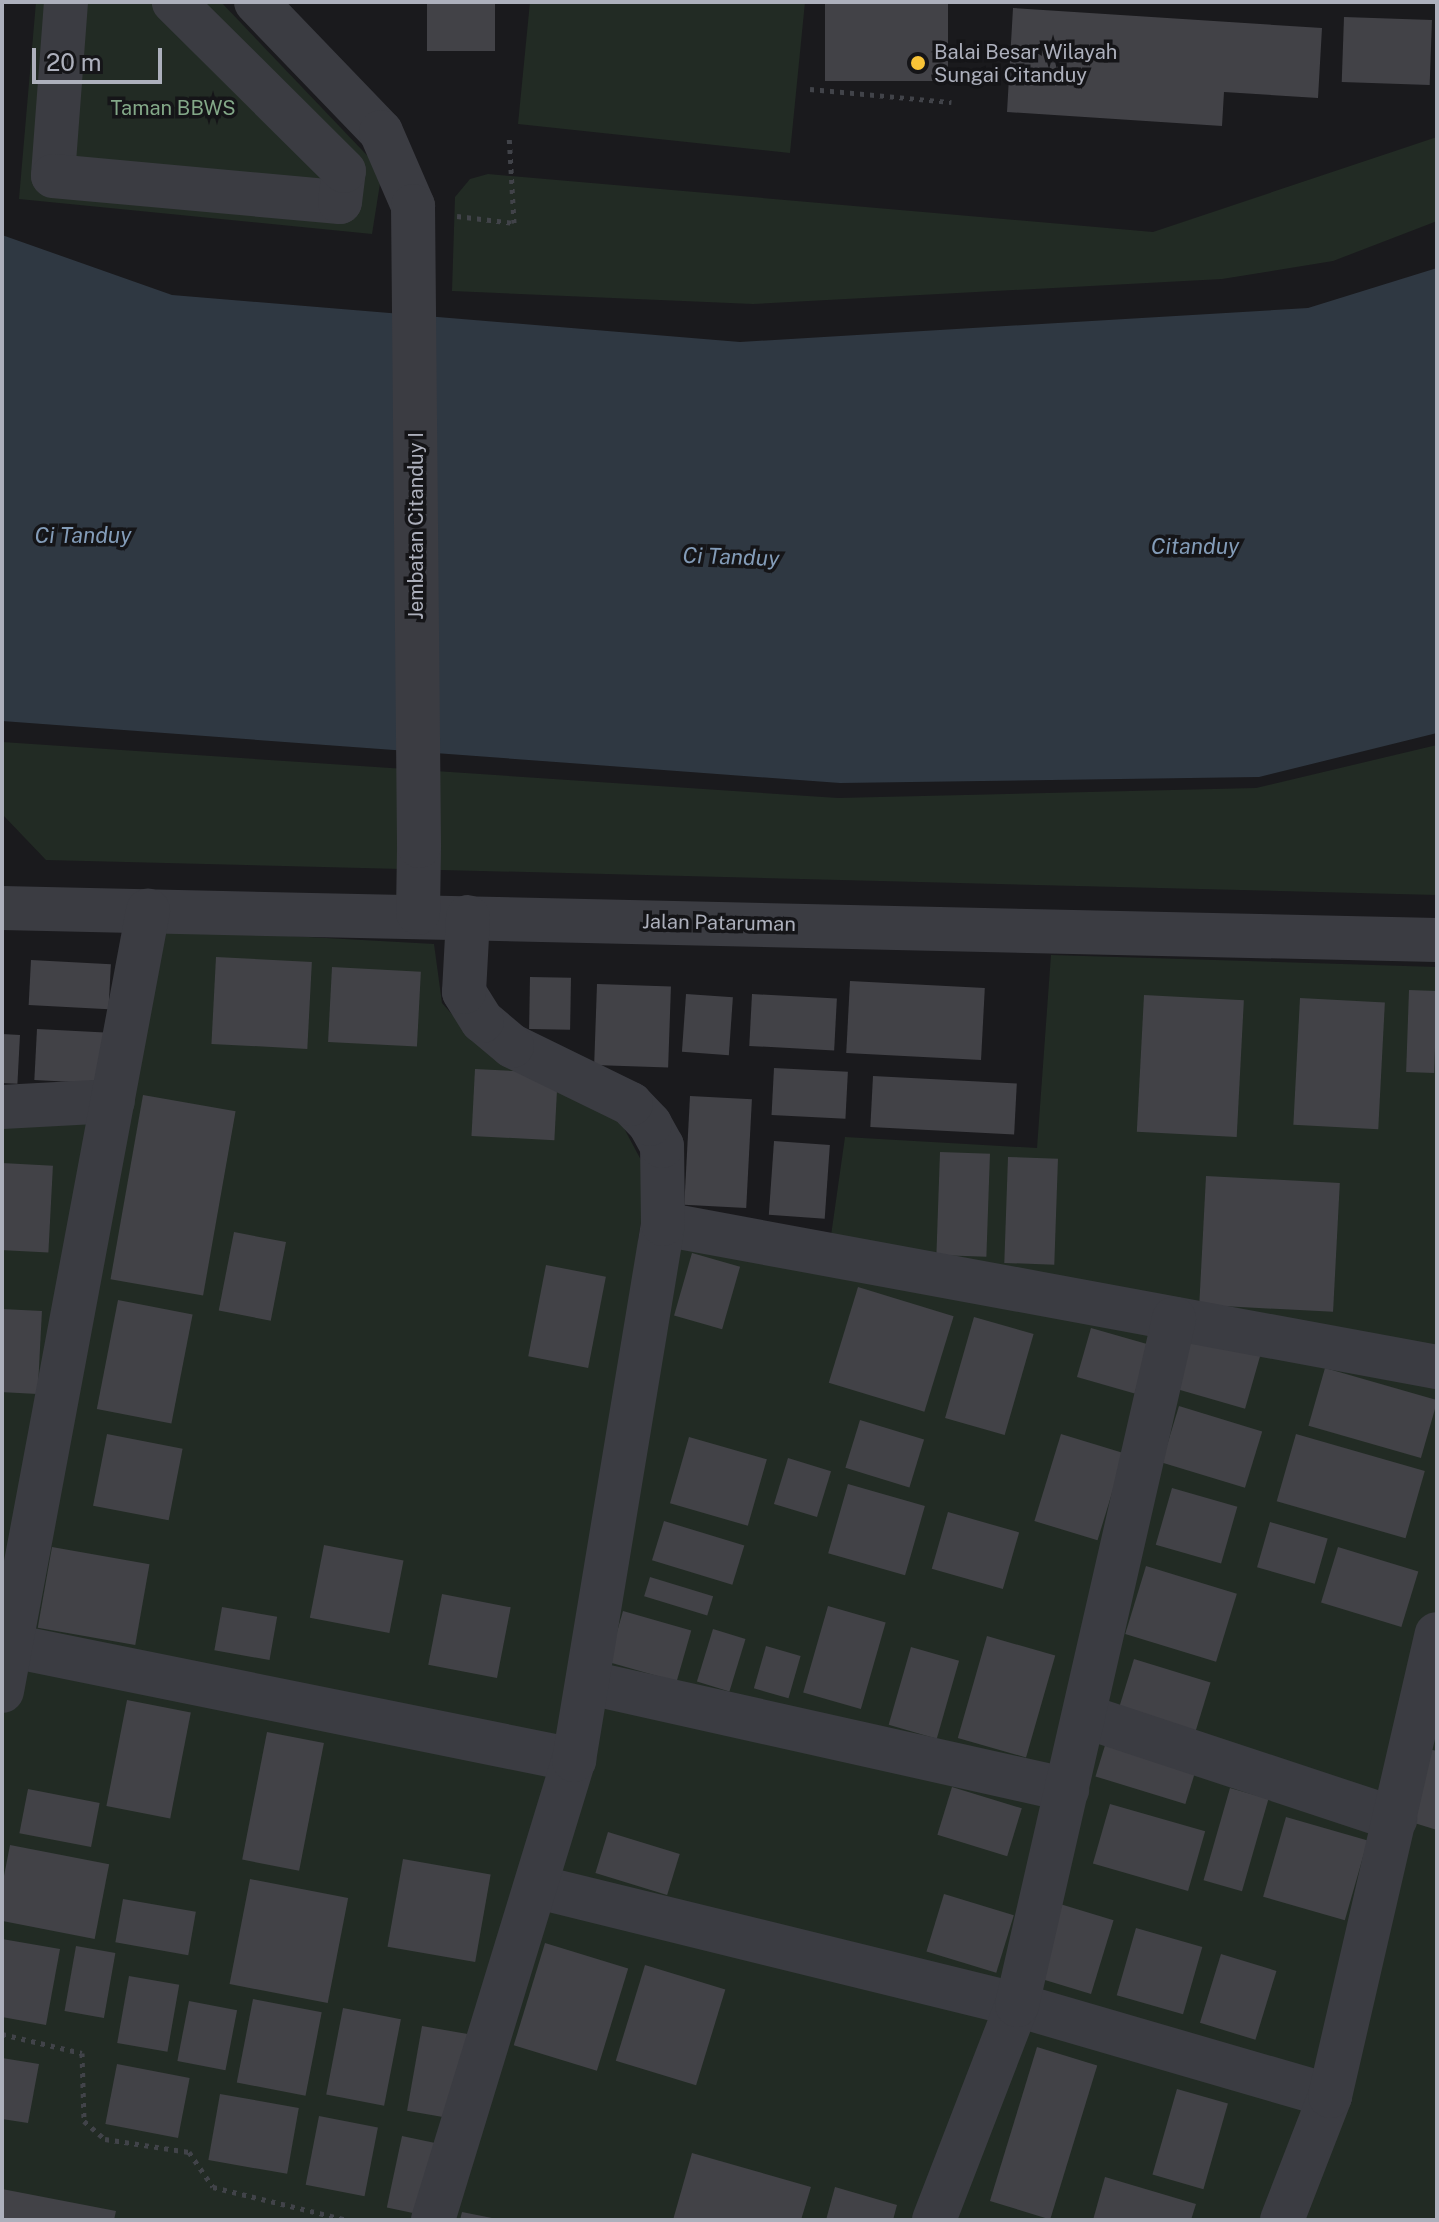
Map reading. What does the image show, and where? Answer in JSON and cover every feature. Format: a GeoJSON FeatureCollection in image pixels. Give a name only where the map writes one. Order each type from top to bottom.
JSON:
{"type":"FeatureCollection","features":[{"type":"Feature","properties":{"kind":"street"},"geometry":{"type":"LineString","coordinates":[[66,2],[53,176],[340,202],[344,171],[174,2]]}},
{"type":"Feature","properties":{"kind":"street","name":"Jembatan Citanduy I"},"geometry":{"type":"LineString","coordinates":[[256,2],[381,132],[413,206],[418,913]]}},
{"type":"Feature","properties":{"kind":"street","name":"Jalan Pataruman"},"geometry":{"type":"LineString","coordinates":[[2,908],[418,913],[468,917],[1437,940]]}},
{"type":"Feature","properties":{"kind":"street"},"geometry":{"type":"LineString","coordinates":[[2,1691],[7,1644],[148,911]]}},
{"type":"Feature","properties":{"kind":"street"},"geometry":{"type":"LineString","coordinates":[[433,2220],[538,1887],[574,1760],[590,1683],[663,1224],[662,1146],[650,1124],[631,1104],[512,1046],[482,1021],[464,992],[468,917]]}},
{"type":"Feature","properties":{"kind":"street"},"geometry":{"type":"LineString","coordinates":[[2,1107],[113,1101]]}},
{"type":"Feature","properties":{"kind":"street"},"geometry":{"type":"LineString","coordinates":[[663,1224],[1437,1367]]}},
{"type":"Feature","properties":{"kind":"street"},"geometry":{"type":"LineString","coordinates":[[934,2220],[1017,2005],[1174,1319]]}},
{"type":"Feature","properties":{"kind":"street"},"geometry":{"type":"LineString","coordinates":[[1282,2220],[1330,2096],[1437,1634]]}},
{"type":"Feature","properties":{"kind":"street"},"geometry":{"type":"LineString","coordinates":[[7,1644],[574,1760]]}},
{"type":"Feature","properties":{"kind":"street"},"geometry":{"type":"LineString","coordinates":[[590,1683],[1067,1790]]}},
{"type":"Feature","properties":{"kind":"street"},"geometry":{"type":"LineString","coordinates":[[1084,1716],[1395,1819]]}},
{"type":"Feature","properties":{"kind":"street"},"geometry":{"type":"LineString","coordinates":[[538,1887],[1017,2005],[1330,2096]]}},
{"type":"Feature","properties":{"kind":"path"},"geometry":{"type":"LineString","coordinates":[[810,89],[951,102]]}},
{"type":"Feature","properties":{"kind":"path"},"geometry":{"type":"LineString","coordinates":[[509,134],[514,223]]}},
{"type":"Feature","properties":{"kind":"path"},"geometry":{"type":"LineString","coordinates":[[2,2034],[82,2053],[84,2121],[105,2139],[189,2152],[213,2187],[347,2220]]}},
{"type":"Feature","properties":{"kind":"green space","name":"Taman BBWS"},"geometry":{"type":"Polygon","coordinates":[[[36,2],[221,2],[382,171],[372,234],[19,199],[36,2]]]}},
{"type":"Feature","properties":{"kind":"green space"},"geometry":{"type":"Polygon","coordinates":[[[530,2],[805,2],[790,153],[518,124],[530,2]]]}},
{"type":"Feature","properties":{"kind":"green space"},"geometry":{"type":"Polygon","coordinates":[[[1437,137],[1437,221],[1333,261],[1222,279],[753,304],[452,291],[455,197],[470,179],[488,174],[1153,232],[1437,137]]]}},
{"type":"Feature","properties":{"kind":"green space"},"geometry":{"type":"Polygon","coordinates":[[[2,742],[838,798],[1256,788],[1437,745],[1437,895],[46,860],[2,814],[2,742]]]}},
{"type":"Feature","properties":{"kind":"green space"},"geometry":{"type":"Polygon","coordinates":[[[163,929],[434,944],[442,1003],[473,1038],[618,1117],[649,1175],[638,1240],[826,1271],[845,1137],[1037,1148],[1051,955],[1437,967],[1437,2220],[2,2220],[2,1124],[127,1120],[163,929]]]}},
{"type":"Feature","properties":{"kind":"water","name":"Citanduy"},"geometry":{"type":"Polygon","coordinates":[[[2,235],[172,295],[740,342],[1308,308],[1437,268],[1437,733],[1259,777],[840,783],[2,721],[2,235]]]}},
{"type":"Feature","properties":{"kind":"building"},"geometry":{"type":"Polygon","coordinates":[[[427,2],[495,2],[495,51],[427,51],[427,2]]]}},
{"type":"Feature","properties":{"kind":"building"},"geometry":{"type":"Polygon","coordinates":[[[825,2],[948,2],[948,81],[825,81],[825,2]]]}},
{"type":"Feature","properties":{"kind":"building"},"geometry":{"type":"Polygon","coordinates":[[[1013,8],[1322,28],[1318,98],[1224,92],[1222,126],[1007,112],[1013,8]]]}},
{"type":"Feature","properties":{"kind":"building"},"geometry":{"type":"Polygon","coordinates":[[[1344,17],[1432,20],[1430,85],[1342,82],[1344,17]]]}},
{"type":"Feature","properties":{"kind":"building"},"geometry":{"type":"Polygon","coordinates":[[[216,957],[312,962],[307,1049],[211,1044],[216,957]]]}},
{"type":"Feature","properties":{"kind":"building"},"geometry":{"type":"Polygon","coordinates":[[[31,960],[111,964],[109,1009],[29,1005],[31,960]]]}},
{"type":"Feature","properties":{"kind":"building"},"geometry":{"type":"Polygon","coordinates":[[[332,967],[421,972],[417,1047],[328,1042],[332,967]]]}},
{"type":"Feature","properties":{"kind":"building"},"geometry":{"type":"Polygon","coordinates":[[[530,977],[571,978],[570,1030],[529,1029],[530,977]]]}},
{"type":"Feature","properties":{"kind":"building"},"geometry":{"type":"Polygon","coordinates":[[[850,981],[985,988],[981,1060],[846,1053],[850,981]]]}},
{"type":"Feature","properties":{"kind":"building"},"geometry":{"type":"Polygon","coordinates":[[[597,984],[671,987],[668,1068],[594,1065],[597,984]]]}},
{"type":"Feature","properties":{"kind":"building"},"geometry":{"type":"Polygon","coordinates":[[[1409,990],[1437,991],[1434,1073],[1406,1072],[1409,990]]]}},
{"type":"Feature","properties":{"kind":"building"},"geometry":{"type":"Polygon","coordinates":[[[686,994],[733,997],[729,1055],[682,1052],[686,994]]]}},
{"type":"Feature","properties":{"kind":"building"},"geometry":{"type":"Polygon","coordinates":[[[752,994],[837,998],[834,1050],[749,1046],[752,994]]]}},
{"type":"Feature","properties":{"kind":"building"},"geometry":{"type":"Polygon","coordinates":[[[1144,995],[1244,1000],[1237,1137],[1137,1132],[1144,995]]]}},
{"type":"Feature","properties":{"kind":"building"},"geometry":{"type":"Polygon","coordinates":[[[1300,998],[1385,1002],[1378,1129],[1293,1125],[1300,998]]]}},
{"type":"Feature","properties":{"kind":"building"},"geometry":{"type":"Polygon","coordinates":[[[37,1029],[105,1033],[102,1083],[34,1080],[37,1029]]]}},
{"type":"Feature","properties":{"kind":"building"},"geometry":{"type":"Polygon","coordinates":[[[2,1034],[20,1035],[17,1084],[2,1083],[2,1034]]]}},
{"type":"Feature","properties":{"kind":"building"},"geometry":{"type":"Polygon","coordinates":[[[774,1068],[848,1072],[845,1119],[772,1115],[774,1068]]]}},
{"type":"Feature","properties":{"kind":"building"},"geometry":{"type":"Polygon","coordinates":[[[475,1069],[558,1073],[554,1140],[471,1136],[475,1069]]]}},
{"type":"Feature","properties":{"kind":"building"},"geometry":{"type":"Polygon","coordinates":[[[873,1076],[1017,1084],[1014,1134],[870,1127],[873,1076]]]}},
{"type":"Feature","properties":{"kind":"building"},"geometry":{"type":"Polygon","coordinates":[[[143,1095],[236,1111],[203,1295],[111,1279],[143,1095]]]}},
{"type":"Feature","properties":{"kind":"building"},"geometry":{"type":"Polygon","coordinates":[[[690,1096],[752,1099],[746,1208],[684,1205],[690,1096]]]}},
{"type":"Feature","properties":{"kind":"building"},"geometry":{"type":"Polygon","coordinates":[[[774,1141],[830,1145],[825,1219],[769,1215],[774,1141]]]}},
{"type":"Feature","properties":{"kind":"building"},"geometry":{"type":"Polygon","coordinates":[[[940,1152],[990,1154],[986,1257],[936,1255],[940,1152]]]}},
{"type":"Feature","properties":{"kind":"building"},"geometry":{"type":"Polygon","coordinates":[[[1008,1157],[1058,1159],[1054,1265],[1004,1263],[1008,1157]]]}},
{"type":"Feature","properties":{"kind":"building"},"geometry":{"type":"Polygon","coordinates":[[[2,1163],[53,1166],[48,1253],[2,1250],[2,1163]]]}},
{"type":"Feature","properties":{"kind":"building"},"geometry":{"type":"Polygon","coordinates":[[[1206,1176],[1340,1183],[1333,1312],[1199,1305],[1206,1176]]]}},
{"type":"Feature","properties":{"kind":"building"},"geometry":{"type":"Polygon","coordinates":[[[234,1232],[286,1242],[271,1321],[219,1311],[234,1232]]]}},
{"type":"Feature","properties":{"kind":"building"},"geometry":{"type":"Polygon","coordinates":[[[692,1253],[740,1267],[722,1329],[674,1315],[692,1253]]]}},
{"type":"Feature","properties":{"kind":"building"},"geometry":{"type":"Polygon","coordinates":[[[546,1265],[606,1277],[588,1368],[528,1356],[546,1265]]]}},
{"type":"Feature","properties":{"kind":"building"},"geometry":{"type":"Polygon","coordinates":[[[858,1287],[954,1316],[924,1412],[829,1383],[858,1287]]]}},
{"type":"Feature","properties":{"kind":"building"},"geometry":{"type":"Polygon","coordinates":[[[118,1300],[193,1315],[171,1423],[97,1409],[118,1300]]]}},
{"type":"Feature","properties":{"kind":"building"},"geometry":{"type":"Polygon","coordinates":[[[2,1309],[42,1311],[38,1394],[2,1392],[2,1309]]]}},
{"type":"Feature","properties":{"kind":"building"},"geometry":{"type":"Polygon","coordinates":[[[974,1317],[1034,1334],[1005,1435],[945,1418],[974,1317]]]}},
{"type":"Feature","properties":{"kind":"building"},"geometry":{"type":"Polygon","coordinates":[[[1091,1328],[1149,1345],[1135,1394],[1077,1377],[1091,1328]]]}},
{"type":"Feature","properties":{"kind":"building"},"geometry":{"type":"Polygon","coordinates":[[[1191,1336],[1260,1356],[1245,1409],[1176,1389],[1191,1336]]]}},
{"type":"Feature","properties":{"kind":"building"},"geometry":{"type":"Polygon","coordinates":[[[1325,1368],[1437,1400],[1421,1458],[1308,1426],[1325,1368]]]}},
{"type":"Feature","properties":{"kind":"building"},"geometry":{"type":"Polygon","coordinates":[[[1179,1406],[1262,1431],[1245,1488],[1162,1462],[1179,1406]]]}},
{"type":"Feature","properties":{"kind":"building"},"geometry":{"type":"Polygon","coordinates":[[[860,1420],[924,1440],[909,1487],[845,1468],[860,1420]]]}},
{"type":"Feature","properties":{"kind":"building"},"geometry":{"type":"Polygon","coordinates":[[[107,1434],[183,1449],[169,1520],[93,1506],[107,1434]]]}},
{"type":"Feature","properties":{"kind":"building"},"geometry":{"type":"Polygon","coordinates":[[[1061,1434],[1124,1453],[1098,1540],[1034,1521],[1061,1434]]]}},
{"type":"Feature","properties":{"kind":"building"},"geometry":{"type":"Polygon","coordinates":[[[1296,1434],[1425,1471],[1406,1538],[1277,1501],[1296,1434]]]}},
{"type":"Feature","properties":{"kind":"building"},"geometry":{"type":"Polygon","coordinates":[[[689,1437],[767,1459],[748,1526],[670,1503],[689,1437]]]}},
{"type":"Feature","properties":{"kind":"building"},"geometry":{"type":"Polygon","coordinates":[[[788,1458],[831,1471],[817,1517],[774,1504],[788,1458]]]}},
{"type":"Feature","properties":{"kind":"building"},"geometry":{"type":"Polygon","coordinates":[[[848,1484],[925,1506],[905,1575],[828,1553],[848,1484]]]}},
{"type":"Feature","properties":{"kind":"building"},"geometry":{"type":"Polygon","coordinates":[[[1172,1488],[1237,1507],[1221,1563],[1156,1545],[1172,1488]]]}},
{"type":"Feature","properties":{"kind":"building"},"geometry":{"type":"Polygon","coordinates":[[[948,1512],[1019,1532],[1003,1589],[932,1569],[948,1512]]]}},
{"type":"Feature","properties":{"kind":"building"},"geometry":{"type":"Polygon","coordinates":[[[664,1521],[744,1546],[732,1585],[652,1560],[664,1521]]]}},
{"type":"Feature","properties":{"kind":"building"},"geometry":{"type":"Polygon","coordinates":[[[1270,1522],[1328,1539],[1315,1584],[1257,1567],[1270,1522]]]}},
{"type":"Feature","properties":{"kind":"building"},"geometry":{"type":"Polygon","coordinates":[[[324,1545],[404,1560],[389,1633],[310,1618],[324,1545]]]}},
{"type":"Feature","properties":{"kind":"building"},"geometry":{"type":"Polygon","coordinates":[[[52,1547],[149,1564],[135,1645],[38,1628],[52,1547]]]}},
{"type":"Feature","properties":{"kind":"building"},"geometry":{"type":"Polygon","coordinates":[[[1338,1547],[1418,1572],[1401,1627],[1321,1602],[1338,1547]]]}},
{"type":"Feature","properties":{"kind":"building"},"geometry":{"type":"Polygon","coordinates":[[[1146,1566],[1237,1594],[1216,1662],[1125,1634],[1146,1566]]]}},
{"type":"Feature","properties":{"kind":"building"},"geometry":{"type":"Polygon","coordinates":[[[650,1577],[713,1596],[707,1615],[644,1596],[650,1577]]]}},
{"type":"Feature","properties":{"kind":"building"},"geometry":{"type":"Polygon","coordinates":[[[442,1594],[511,1607],[497,1678],[428,1665],[442,1594]]]}},
{"type":"Feature","properties":{"kind":"building"},"geometry":{"type":"Polygon","coordinates":[[[828,1606],[886,1623],[861,1709],[803,1693],[828,1606]]]}},
{"type":"Feature","properties":{"kind":"building"},"geometry":{"type":"Polygon","coordinates":[[[222,1607],[277,1617],[270,1660],[214,1650],[222,1607]]]}},
{"type":"Feature","properties":{"kind":"building"},"geometry":{"type":"Polygon","coordinates":[[[623,1611],[691,1631],[677,1682],[608,1662],[623,1611]]]}},
{"type":"Feature","properties":{"kind":"building"},"geometry":{"type":"Polygon","coordinates":[[[713,1629],[746,1639],[729,1692],[697,1682],[713,1629]]]}},
{"type":"Feature","properties":{"kind":"building"},"geometry":{"type":"Polygon","coordinates":[[[987,1636],[1055,1656],[1026,1757],[958,1738],[987,1636]]]}},
{"type":"Feature","properties":{"kind":"building"},"geometry":{"type":"Polygon","coordinates":[[[766,1646],[801,1656],[788,1698],[754,1688],[766,1646]]]}},
{"type":"Feature","properties":{"kind":"building"},"geometry":{"type":"Polygon","coordinates":[[[911,1647],[959,1661],[937,1739],[889,1725],[911,1647]]]}},
{"type":"Feature","properties":{"kind":"building"},"geometry":{"type":"Polygon","coordinates":[[[1134,1659],[1211,1682],[1194,1735],[1118,1712],[1134,1659]]]}},
{"type":"Feature","properties":{"kind":"building"},"geometry":{"type":"Polygon","coordinates":[[[127,1700],[191,1712],[170,1818],[106,1806],[127,1700]]]}},
{"type":"Feature","properties":{"kind":"building"},"geometry":{"type":"Polygon","coordinates":[[[267,1732],[324,1743],[299,1871],[242,1860],[267,1732]]]}},
{"type":"Feature","properties":{"kind":"building"},"geometry":{"type":"Polygon","coordinates":[[[1106,1742],[1196,1769],[1185,1804],[1095,1776],[1106,1742]]]}},
{"type":"Feature","properties":{"kind":"building"},"geometry":{"type":"Polygon","coordinates":[[[1428,1749],[1437,1751],[1437,1830],[1408,1821],[1428,1749]]]}},
{"type":"Feature","properties":{"kind":"building"},"geometry":{"type":"Polygon","coordinates":[[[952,1787],[1022,1808],[1007,1856],[937,1835],[952,1787]]]}},
{"type":"Feature","properties":{"kind":"building"},"geometry":{"type":"Polygon","coordinates":[[[1230,1788],[1268,1799],[1242,1891],[1204,1880],[1230,1788]]]}},
{"type":"Feature","properties":{"kind":"building"},"geometry":{"type":"Polygon","coordinates":[[[28,1789],[100,1803],[91,1847],[19,1833],[28,1789]]]}},
{"type":"Feature","properties":{"kind":"building"},"geometry":{"type":"Polygon","coordinates":[[[1110,1804],[1205,1831],[1188,1891],[1093,1864],[1110,1804]]]}},
{"type":"Feature","properties":{"kind":"building"},"geometry":{"type":"Polygon","coordinates":[[[1286,1817],[1368,1840],[1345,1920],[1263,1897],[1286,1817]]]}},
{"type":"Feature","properties":{"kind":"building"},"geometry":{"type":"Polygon","coordinates":[[[608,1832],[680,1854],[667,1895],[595,1873],[608,1832]]]}},
{"type":"Feature","properties":{"kind":"building"},"geometry":{"type":"Polygon","coordinates":[[[10,1845],[109,1864],[95,1939],[2,1921],[2,1886],[10,1845]]]}},
{"type":"Feature","properties":{"kind":"building"},"geometry":{"type":"Polygon","coordinates":[[[403,1859],[491,1874],[475,1962],[388,1947],[403,1859]]]}},
{"type":"Feature","properties":{"kind":"building"},"geometry":{"type":"Polygon","coordinates":[[[250,1879],[348,1898],[328,2003],[230,1984],[250,1879]]]}},
{"type":"Feature","properties":{"kind":"building"},"geometry":{"type":"Polygon","coordinates":[[[944,1894],[1014,1915],[996,1973],[926,1951],[944,1894]]]}},
{"type":"Feature","properties":{"kind":"building"},"geometry":{"type":"Polygon","coordinates":[[[123,1899],[196,1912],[188,1955],[115,1942],[123,1899]]]}},
{"type":"Feature","properties":{"kind":"building"},"geometry":{"type":"Polygon","coordinates":[[[1060,1904],[1114,1920],[1091,1994],[1037,1978],[1060,1904]]]}},
{"type":"Feature","properties":{"kind":"building"},"geometry":{"type":"Polygon","coordinates":[[[1136,1928],[1202,1947],[1183,2014],[1117,1995],[1136,1928]]]}},
{"type":"Feature","properties":{"kind":"building"},"geometry":{"type":"Polygon","coordinates":[[[2,1939],[60,1949],[46,2025],[2,2017],[2,1939]]]}},
{"type":"Feature","properties":{"kind":"building"},"geometry":{"type":"Polygon","coordinates":[[[545,1943],[628,1968],[597,2071],[514,2045],[545,1943]]]}},
{"type":"Feature","properties":{"kind":"building"},"geometry":{"type":"Polygon","coordinates":[[[76,1946],[115,1953],[104,2018],[65,2011],[76,1946]]]}},
{"type":"Feature","properties":{"kind":"building"},"geometry":{"type":"Polygon","coordinates":[[[1221,1954],[1276,1971],[1255,2040],[1200,2023],[1221,1954]]]}},
{"type":"Feature","properties":{"kind":"building"},"geometry":{"type":"Polygon","coordinates":[[[645,1965],[725,1990],[696,2085],[616,2061],[645,1965]]]}},
{"type":"Feature","properties":{"kind":"building"},"geometry":{"type":"Polygon","coordinates":[[[129,1976],[179,1985],[167,2052],[117,2043],[129,1976]]]}},
{"type":"Feature","properties":{"kind":"building"},"geometry":{"type":"Polygon","coordinates":[[[253,1999],[322,2012],[305,2096],[237,2082],[253,1999]]]}},
{"type":"Feature","properties":{"kind":"building"},"geometry":{"type":"Polygon","coordinates":[[[189,2001],[237,2010],[225,2070],[177,2061],[189,2001]]]}},
{"type":"Feature","properties":{"kind":"building"},"geometry":{"type":"Polygon","coordinates":[[[343,2008],[401,2019],[384,2106],[326,2094],[343,2008]]]}},
{"type":"Feature","properties":{"kind":"building"},"geometry":{"type":"Polygon","coordinates":[[[422,2026],[472,2035],[457,2120],[407,2111],[422,2026]]]}},
{"type":"Feature","properties":{"kind":"building"},"geometry":{"type":"Polygon","coordinates":[[[1037,2047],[1097,2065],[1050,2219],[990,2201],[1037,2047]]]}},
{"type":"Feature","properties":{"kind":"building"},"geometry":{"type":"Polygon","coordinates":[[[2,2058],[39,2064],[28,2123],[2,2119],[2,2058]]]}},
{"type":"Feature","properties":{"kind":"building"},"geometry":{"type":"Polygon","coordinates":[[[117,2064],[190,2078],[178,2138],[105,2124],[117,2064]]]}},
{"type":"Feature","properties":{"kind":"building"},"geometry":{"type":"Polygon","coordinates":[[[1177,2089],[1228,2104],[1203,2189],[1152,2175],[1177,2089]]]}},
{"type":"Feature","properties":{"kind":"building"},"geometry":{"type":"Polygon","coordinates":[[[220,2094],[299,2108],[287,2174],[208,2160],[220,2094]]]}},
{"type":"Feature","properties":{"kind":"building"},"geometry":{"type":"Polygon","coordinates":[[[319,2116],[378,2127],[365,2196],[306,2185],[319,2116]]]}},
{"type":"Feature","properties":{"kind":"building"},"geometry":{"type":"Polygon","coordinates":[[[402,2136],[441,2144],[426,2216],[387,2207],[402,2136]]]}},
{"type":"Feature","properties":{"kind":"building"},"geometry":{"type":"Polygon","coordinates":[[[692,2153],[811,2187],[801,2220],[673,2220],[692,2153]]]}},
{"type":"Feature","properties":{"kind":"building"},"geometry":{"type":"Polygon","coordinates":[[[1105,2177],[1196,2204],[1191,2220],[1093,2220],[1105,2177]]]}},
{"type":"Feature","properties":{"kind":"building"},"geometry":{"type":"Polygon","coordinates":[[[835,2187],[897,2205],[893,2220],[826,2220],[835,2187]]]}},
{"type":"Feature","properties":{"kind":"building"},"geometry":{"type":"Polygon","coordinates":[[[2,2189],[116,2211],[114,2220],[2,2220],[2,2189]]]}},
{"type":"Feature","properties":{"kind":"building"},"geometry":{"type":"Polygon","coordinates":[[[462,2212],[497,2219],[497,2220],[460,2220],[462,2212]]]}},
{"type":"Feature","properties":{"kind":"place","name":"Balai Besar Wilayah Sungai Citanduy"},"geometry":{"type":"Point","coordinates":[918,63]}},
{"type":"Feature","properties":{"kind":"water label","name":"Ci Tanduy"},"geometry":{"type":"Point","coordinates":[83,536]}},
{"type":"Feature","properties":{"kind":"water label","name":"Ci Tanduy"},"geometry":{"type":"Point","coordinates":[731,557]}}]}
